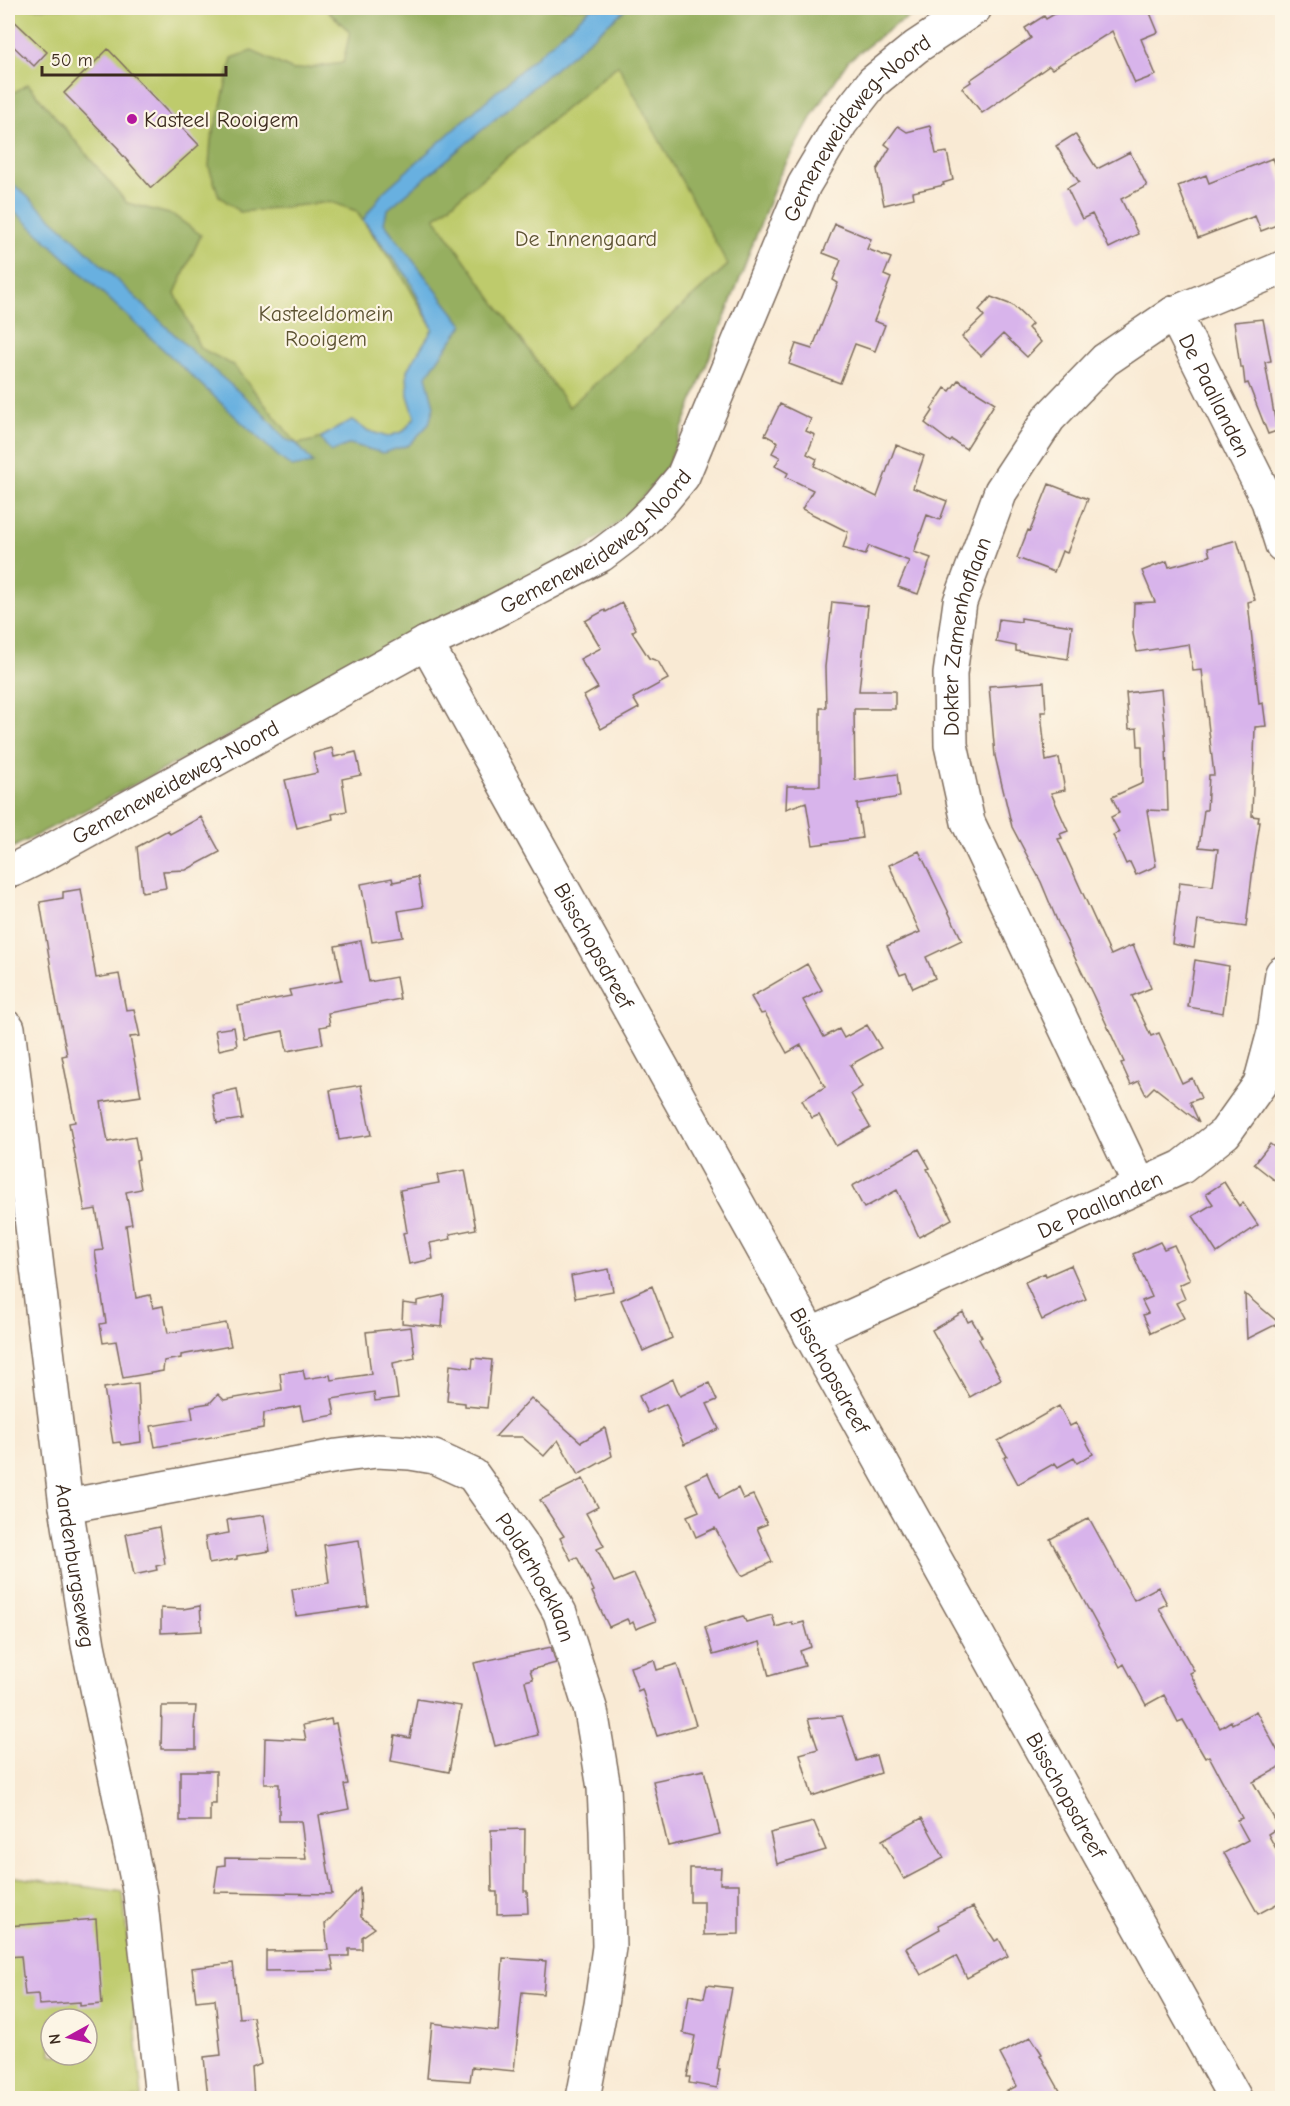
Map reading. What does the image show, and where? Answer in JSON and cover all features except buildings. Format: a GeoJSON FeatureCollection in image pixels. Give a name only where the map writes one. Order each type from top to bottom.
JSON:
{"type":"FeatureCollection","features":[{"type":"Feature","properties":{"kind":"street","name":"Gemeneweideweg-Noord"},"geometry":{"type":"LineString","coordinates":[[8,868],[13,870],[39,857],[426,644],[602,555],[634,530],[683,476],[804,186],[841,123],[873,82],[916,47],[975,8]]}},
{"type":"Feature","properties":{"kind":"street","name":"Dokter Zamenhoflaan"},"geometry":{"type":"LineString","coordinates":[[1140,1186],[968,822],[951,745],[950,674],[960,602],[1001,491],[1049,418],[1105,360],[1174,313],[1282,268]]}},
{"type":"Feature","properties":{"kind":"street","name":"De Paallanden"},"geometry":{"type":"LineString","coordinates":[[1174,313],[1268,501],[1282,545]]}},
{"type":"Feature","properties":{"kind":"street","name":"Bisschopsdreef"},"geometry":{"type":"LineString","coordinates":[[426,644],[1234,2098]]}},
{"type":"Feature","properties":{"kind":"street","name":"De Paallanden"},"geometry":{"type":"LineString","coordinates":[[810,1335],[1182,1167],[1225,1133],[1260,1084],[1274,1032],[1282,974]]}},
{"type":"Feature","properties":{"kind":"street","name":"Aardenburgseweg"},"geometry":{"type":"LineString","coordinates":[[8,1028],[66,1506],[88,1646],[140,1894],[162,2098]]}},
{"type":"Feature","properties":{"kind":"street","name":"Polderhoeklaan"},"geometry":{"type":"LineString","coordinates":[[66,1506],[337,1456],[377,1451],[434,1456],[473,1475],[521,1543],[560,1613],[591,1711],[604,1798],[609,1884],[609,1947],[601,2005],[582,2098]]}},
{"type":"Feature","properties":{"kind":"green space","name":"Kasteeldomein Rooigem"},"geometry":{"type":"Polygon","coordinates":[[[8,8],[925,8],[895,25],[848,61],[813,114],[779,176],[668,465],[8,850],[8,8]]]}},
{"type":"Feature","properties":{"kind":"green space","name":"Kasteeldomein Rooigem"},"geometry":{"type":"Polygon","coordinates":[[[325,8],[925,8],[895,25],[848,61],[813,114],[779,176],[668,465],[622,518],[567,560],[8,850],[8,96],[28,84],[127,203],[173,215],[201,235],[175,293],[200,348],[233,365],[297,444],[316,440],[352,420],[366,430],[387,437],[404,431],[415,417],[408,395],[407,370],[433,329],[406,282],[356,211],[331,202],[240,212],[219,196],[209,167],[211,140],[232,58],[252,51],[293,70],[343,63],[350,32],[325,8]],[[618,65],[435,218],[569,407],[728,265],[618,65]]]}},
{"type":"Feature","properties":{"kind":"green space"},"geometry":{"type":"Polygon","coordinates":[[[8,1876],[123,1892],[142,2098],[8,2098],[8,1876]]]}},
{"type":"Feature","properties":{"kind":"water"},"geometry":{"type":"Polygon","coordinates":[[[591,8],[627,8],[387,210],[384,223],[463,325],[426,376],[434,406],[429,424],[409,445],[383,453],[350,444],[331,452],[320,438],[352,420],[366,430],[387,437],[404,431],[415,417],[408,395],[407,370],[433,329],[408,277],[363,220],[383,192],[591,8]]]}},
{"type":"Feature","properties":{"kind":"water"},"geometry":{"type":"Polygon","coordinates":[[[8,179],[196,355],[259,409],[285,439],[297,444],[313,463],[292,467],[280,458],[8,205],[8,179]]]}},
{"type":"Feature","properties":{"kind":"place","name":"Kasteel Rooigem"},"geometry":{"type":"Point","coordinates":[132,119]}},
{"type":"Feature","properties":{"kind":"park label","name":"De Innengaard"},"geometry":{"type":"Point","coordinates":[586,238]}}]}
